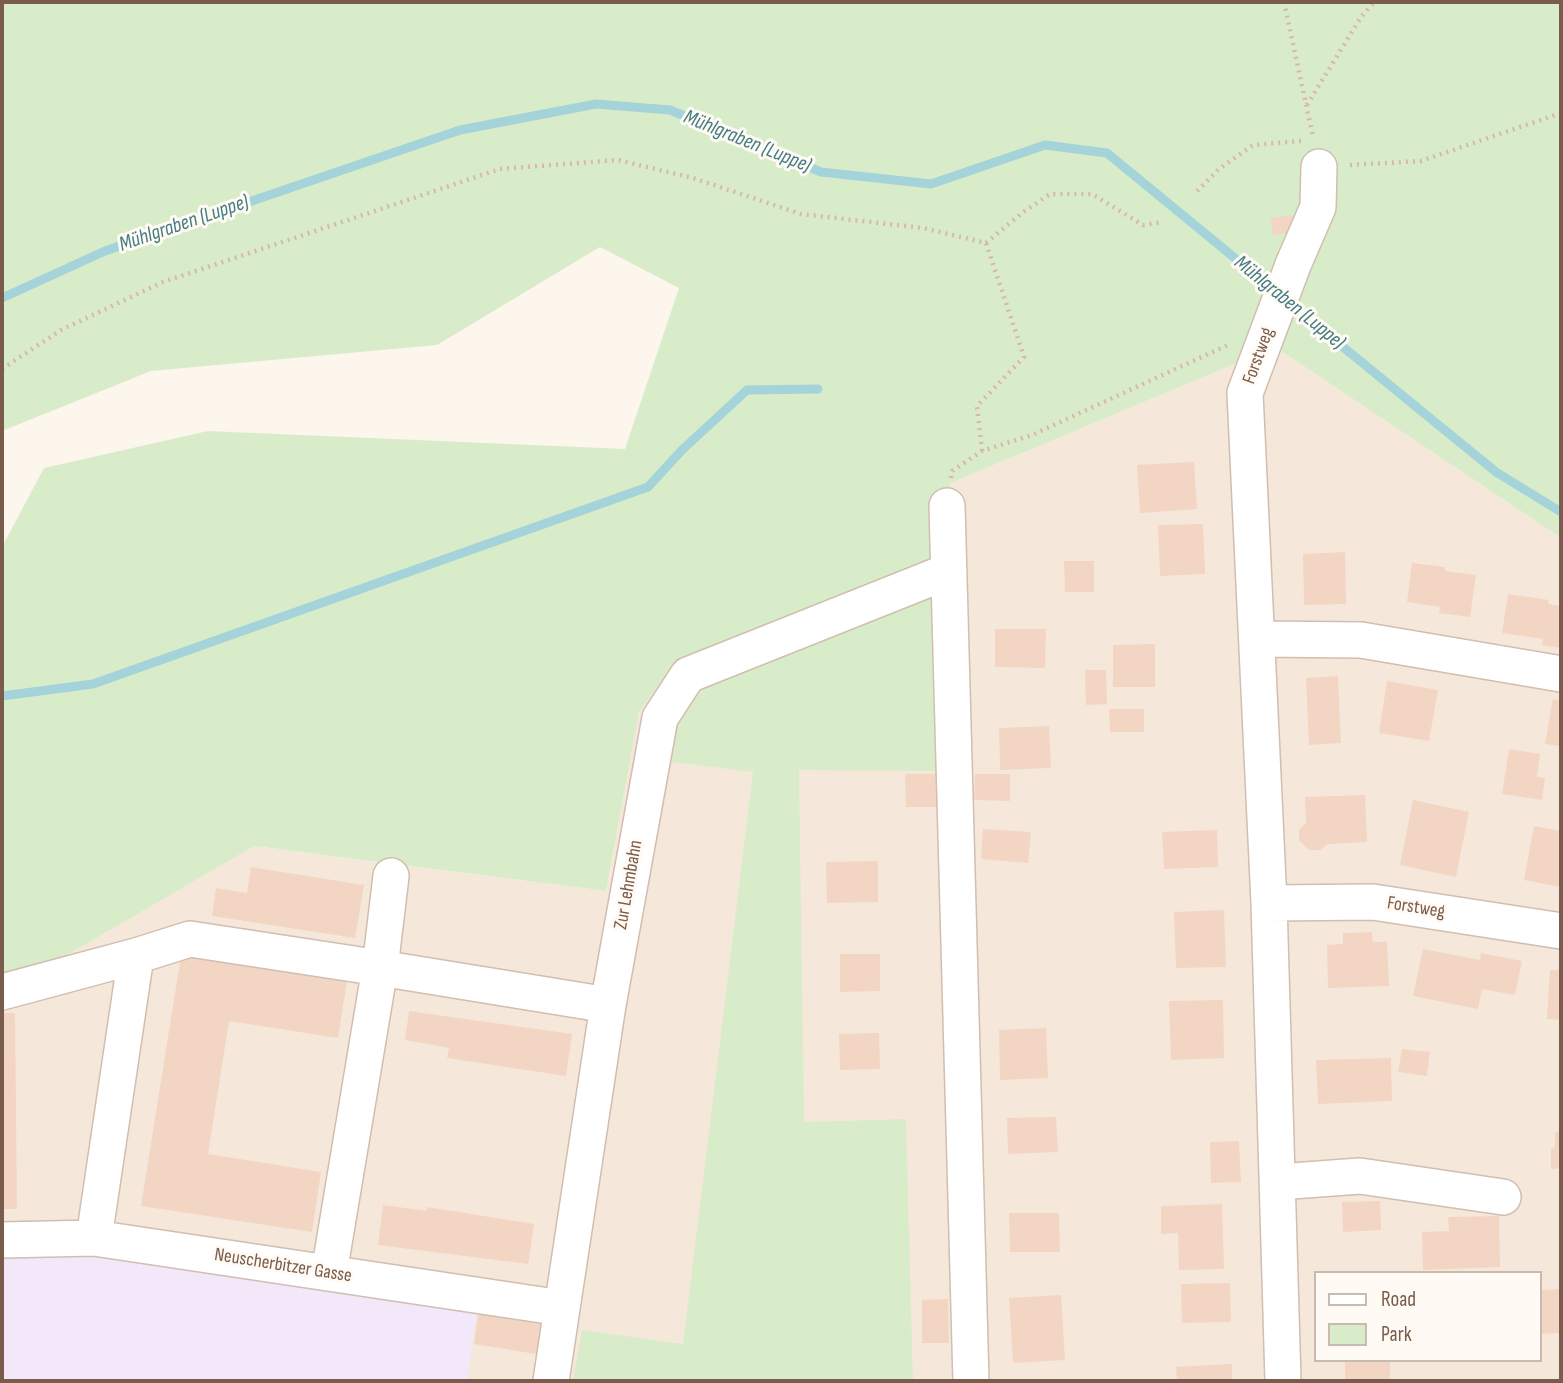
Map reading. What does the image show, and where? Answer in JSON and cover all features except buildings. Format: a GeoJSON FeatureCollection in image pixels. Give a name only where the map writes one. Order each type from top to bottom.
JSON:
{"type":"FeatureCollection","features":[{"type":"Feature","properties":{"kind":"street","name":"Forstweg"},"geometry":{"type":"LineString","coordinates":[[1283,1381],[1269,903],[1245,393],[1318,207],[1316,154]]}},
{"type":"Feature","properties":{"kind":"street"},"geometry":{"type":"LineString","coordinates":[[947,506],[971,1381]]}},
{"type":"Feature","properties":{"kind":"street","name":"Zur Lehmbahn"},"geometry":{"type":"LineString","coordinates":[[551,1381],[608,1005],[660,718],[688,675],[949,571]]}},
{"type":"Feature","properties":{"kind":"street"},"geometry":{"type":"LineString","coordinates":[[1257,639],[1361,640],[1561,674]]}},
{"type":"Feature","properties":{"kind":"street"},"geometry":{"type":"LineString","coordinates":[[329,1273],[380,968],[391,876]]}},
{"type":"Feature","properties":{"kind":"street","name":"Forstweg"},"geometry":{"type":"LineString","coordinates":[[1269,903],[1373,902],[1561,931]]}},
{"type":"Feature","properties":{"kind":"street"},"geometry":{"type":"LineString","coordinates":[[2,992],[190,939],[608,1005]]}},
{"type":"Feature","properties":{"kind":"street"},"geometry":{"type":"LineString","coordinates":[[94,1238],[136,956]]}},
{"type":"Feature","properties":{"kind":"street"},"geometry":{"type":"LineString","coordinates":[[1278,1182],[1360,1176],[1503,1196]]}},
{"type":"Feature","properties":{"kind":"street","name":"Neuscherbitzer Gasse"},"geometry":{"type":"LineString","coordinates":[[2,1240],[94,1238],[562,1308]]}},
{"type":"Feature","properties":{"kind":"path"},"geometry":{"type":"LineString","coordinates":[[1283,2],[1316,154]]}},
{"type":"Feature","properties":{"kind":"path"},"geometry":{"type":"LineString","coordinates":[[1306,106],[1361,17],[1374,2]]}},
{"type":"Feature","properties":{"kind":"path"},"geometry":{"type":"LineString","coordinates":[[1197,191],[1219,169],[1253,145],[1316,154],[1421,162],[1561,113]]}},
{"type":"Feature","properties":{"kind":"path"},"geometry":{"type":"LineString","coordinates":[[2,369],[61,330],[163,282],[500,169],[618,160],[693,178],[800,214],[923,228],[986,243]]}},
{"type":"Feature","properties":{"kind":"path"},"geometry":{"type":"LineString","coordinates":[[986,243],[1050,194],[1092,194],[1143,225],[1163,222]]}},
{"type":"Feature","properties":{"kind":"path"},"geometry":{"type":"LineString","coordinates":[[982,451],[977,406],[1024,356],[986,243]]}},
{"type":"Feature","properties":{"kind":"path"},"geometry":{"type":"LineString","coordinates":[[947,506],[952,471],[982,451],[1032,435],[1237,341],[1268,333]]}},
{"type":"Feature","properties":{"kind":"shaded area"},"geometry":{"type":"Polygon","coordinates":[[[1275,347],[1561,538],[1561,1381],[2,1381],[2,993],[253,846],[606,891],[639,713],[667,674],[933,563],[951,483],[1275,347]]]}},
{"type":"Feature","properties":{"kind":"shaded area"},"geometry":{"type":"Polygon","coordinates":[[[2,1253],[84,1254],[478,1306],[467,1381],[2,1381],[2,1253]]]}},
{"type":"Feature","properties":{"kind":"green space"},"geometry":{"type":"Polygon","coordinates":[[[2,2],[1561,2],[1561,538],[1275,347],[951,483],[933,563],[667,674],[639,713],[606,891],[254,846],[2,993],[2,547],[44,468],[208,431],[625,449],[679,288],[600,247],[437,345],[151,371],[2,431],[2,2]]]}},
{"type":"Feature","properties":{"kind":"green space"},"geometry":{"type":"Polygon","coordinates":[[[942,590],[945,771],[799,770],[804,1122],[906,1119],[913,1381],[573,1381],[582,1330],[683,1344],[753,772],[664,761],[672,724],[706,685],[942,590]]]}},
{"type":"Feature","properties":{"kind":"waterway","name":"Mühlgraben (Luppe)"},"geometry":{"type":"LineString","coordinates":[[2,298],[105,251],[460,130],[596,104],[670,110],[821,172],[931,184],[1045,145],[1107,153],[1275,291]]}},
{"type":"Feature","properties":{"kind":"waterway","name":"Mühlgraben (Luppe)"},"geometry":{"type":"LineString","coordinates":[[1288,302],[1496,472],[1561,512]]}},
{"type":"Feature","properties":{"kind":"waterway"},"geometry":{"type":"LineString","coordinates":[[2,696],[93,684],[648,487],[682,450],[747,390],[818,389]]}}]}
